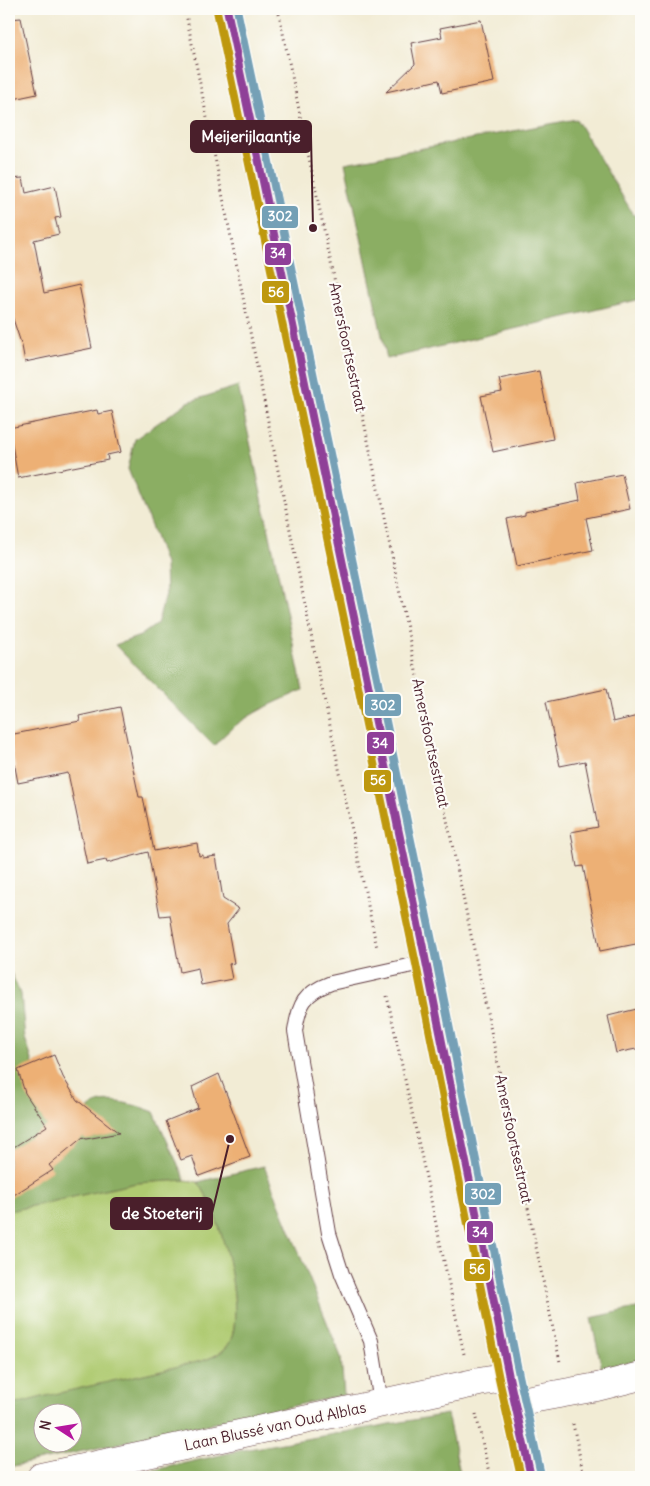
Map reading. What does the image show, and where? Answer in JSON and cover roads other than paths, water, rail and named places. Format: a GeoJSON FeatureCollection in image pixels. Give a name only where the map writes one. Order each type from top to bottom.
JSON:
{"type":"FeatureCollection","features":[{"type":"Feature","properties":{"kind":"main road"},"geometry":{"type":"LineString","coordinates":[[227,9],[426,962],[531,1477]]}},
{"type":"Feature","properties":{"kind":"main road","name":"Laan Blussé van Oud Alblas"},"geometry":{"type":"LineString","coordinates":[[41,1477],[470,1384],[512,1390],[567,1393],[641,1376]]}},
{"type":"Feature","properties":{"kind":"lane"},"geometry":{"type":"LineString","coordinates":[[381,1403],[371,1341],[342,1274],[329,1233],[295,1031],[298,1013],[305,998],[317,988],[331,983],[426,962]]}},
{"type":"Feature","properties":{"kind":"place","name":"Meijerijlaantje"},"geometry":{"type":"Point","coordinates":[313,228]}},
{"type":"Feature","properties":{"kind":"place","name":"de Stoeterij"},"geometry":{"type":"Point","coordinates":[230,1139]}}]}
